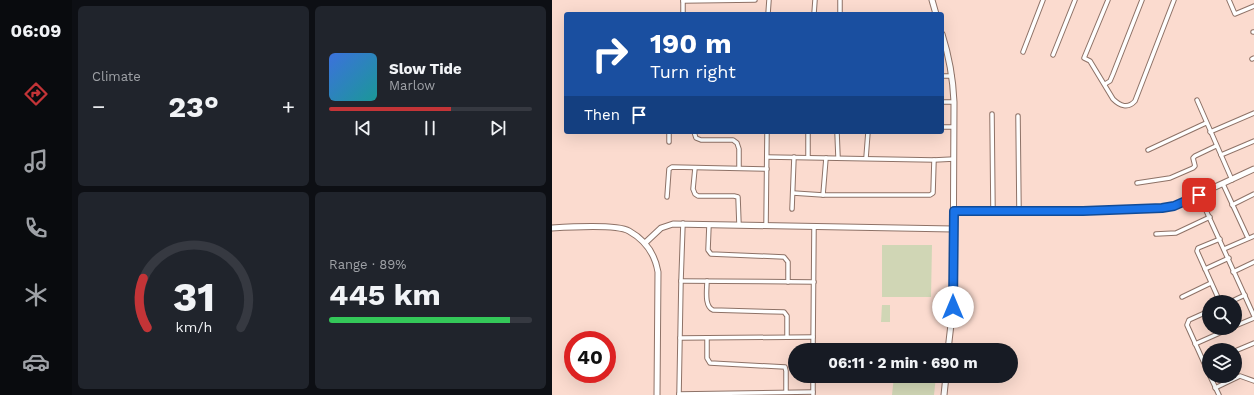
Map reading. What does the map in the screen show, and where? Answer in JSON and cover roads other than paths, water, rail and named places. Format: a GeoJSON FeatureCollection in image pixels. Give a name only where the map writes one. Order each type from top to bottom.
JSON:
{"type":"FeatureCollection","features":[{"type":"Feature","properties":{"kind":"street"},"geometry":{"type":"LineString","coordinates":[[683,12],[683,0],[755,0]]}},
{"type":"Feature","properties":{"kind":"street"},"geometry":{"type":"LineString","coordinates":[[768,12],[769,0]]}},
{"type":"Feature","properties":{"kind":"street"},"geometry":{"type":"LineString","coordinates":[[814,12],[816,0]]}},
{"type":"Feature","properties":{"kind":"street"},"geometry":{"type":"LineString","coordinates":[[840,0],[840,12]]}},
{"type":"Feature","properties":{"kind":"street"},"geometry":{"type":"LineString","coordinates":[[932,0],[935,12]]}},
{"type":"Feature","properties":{"kind":"street"},"geometry":{"type":"LineString","coordinates":[[1023,52],[1043,0]]}},
{"type":"Feature","properties":{"kind":"street"},"geometry":{"type":"LineString","coordinates":[[1053,55],[1075,0]]}},
{"type":"Feature","properties":{"kind":"street"},"geometry":{"type":"LineString","coordinates":[[1108,0],[1084,58],[1090,61],[1113,99],[1118,104],[1127,106],[1131,106],[1135,101],[1174,0]]}},
{"type":"Feature","properties":{"kind":"street"},"geometry":{"type":"LineString","coordinates":[[1105,84],[1110,81],[1142,0]]}},
{"type":"Feature","properties":{"kind":"street"},"geometry":{"type":"LineString","coordinates":[[1229,0],[1235,14],[1254,6]]}},
{"type":"Feature","properties":{"kind":"street"},"geometry":{"type":"LineString","coordinates":[[944,50],[952,76],[954,102],[953,307],[949,343]]}},
{"type":"Feature","properties":{"kind":"street"},"geometry":{"type":"LineString","coordinates":[[944,76],[952,76]]}},
{"type":"Feature","properties":{"kind":"street"},"geometry":{"type":"LineString","coordinates":[[1197,100],[1232,180]]}},
{"type":"Feature","properties":{"kind":"street"},"geometry":{"type":"LineString","coordinates":[[944,102],[954,102]]}},
{"type":"Feature","properties":{"kind":"street"},"geometry":{"type":"LineString","coordinates":[[1210,132],[1254,113]]}},
{"type":"Feature","properties":{"kind":"street"},"geometry":{"type":"LineString","coordinates":[[992,114],[993,211]]}},
{"type":"Feature","properties":{"kind":"street"},"geometry":{"type":"LineString","coordinates":[[1018,116],[1019,211]]}},
{"type":"Feature","properties":{"kind":"street"},"geometry":{"type":"LineString","coordinates":[[1148,150],[1206,123]]}},
{"type":"Feature","properties":{"kind":"street"},"geometry":{"type":"LineString","coordinates":[[944,127],[954,127]]}},
{"type":"Feature","properties":{"kind":"street"},"geometry":{"type":"LineString","coordinates":[[668,134],[669,142]]}},
{"type":"Feature","properties":{"kind":"street"},"geometry":{"type":"LineString","coordinates":[[695,134],[696,138],[701,140],[733,140],[737,143],[739,149],[739,168]]}},
{"type":"Feature","properties":{"kind":"street"},"geometry":{"type":"LineString","coordinates":[[766,226],[767,134]]}},
{"type":"Feature","properties":{"kind":"street"},"geometry":{"type":"LineString","coordinates":[[808,134],[808,157]]}},
{"type":"Feature","properties":{"kind":"street"},"geometry":{"type":"LineString","coordinates":[[837,134],[838,157]]}},
{"type":"Feature","properties":{"kind":"street"},"geometry":{"type":"LineString","coordinates":[[866,158],[868,134]]}},
{"type":"Feature","properties":{"kind":"street"},"geometry":{"type":"LineString","coordinates":[[1221,155],[1254,141]]}},
{"type":"Feature","properties":{"kind":"street"},"geometry":{"type":"LineString","coordinates":[[1137,183],[1170,178],[1193,168],[1195,166],[1193,158],[1195,156],[1216,146]]}},
{"type":"Feature","properties":{"kind":"street"},"geometry":{"type":"LineString","coordinates":[[767,157],[838,157],[934,160],[954,159]]}},
{"type":"Feature","properties":{"kind":"street"},"geometry":{"type":"LineString","coordinates":[[792,210],[794,157]]}},
{"type":"Feature","properties":{"kind":"street"},"geometry":{"type":"LineString","coordinates":[[823,195],[826,158]]}},
{"type":"Feature","properties":{"kind":"street"},"geometry":{"type":"LineString","coordinates":[[793,193],[823,195],[930,195],[933,193],[934,160]]}},
{"type":"Feature","properties":{"kind":"street"},"geometry":{"type":"LineString","coordinates":[[667,197],[669,168],[672,167],[767,169]]}},
{"type":"Feature","properties":{"kind":"street"},"geometry":{"type":"LineString","coordinates":[[695,168],[693,190],[695,194],[698,196],[734,196],[738,198],[739,225]]}},
{"type":"Feature","properties":{"kind":"street"},"geometry":{"type":"LineString","coordinates":[[954,211],[1162,208],[1174,206],[1254,169]]}},
{"type":"Feature","properties":{"kind":"street"},"geometry":{"type":"LineString","coordinates":[[1223,184],[1248,238]]}},
{"type":"Feature","properties":{"kind":"street"},"geometry":{"type":"LineString","coordinates":[[1199,195],[1229,258],[1233,272],[1245,295],[1252,304],[1254,317],[1242,323]]}},
{"type":"Feature","properties":{"kind":"street"},"geometry":{"type":"LineString","coordinates":[[1232,204],[1254,195]]}},
{"type":"Feature","properties":{"kind":"street"},"geometry":{"type":"LineString","coordinates":[[1156,234],[1176,233],[1210,217]]}},
{"type":"Feature","properties":{"kind":"street"},"geometry":{"type":"LineString","coordinates":[[645,243],[652,235],[667,225],[683,224],[953,229]]}},
{"type":"Feature","properties":{"kind":"street"},"geometry":{"type":"LineString","coordinates":[[683,224],[679,394],[786,392],[813,394],[813,383]]}},
{"type":"Feature","properties":{"kind":"street"},"geometry":{"type":"LineString","coordinates":[[709,225],[708,250],[712,254],[784,257],[788,262],[788,282]]}},
{"type":"Feature","properties":{"kind":"street"},"geometry":{"type":"LineString","coordinates":[[552,228],[615,227],[628,230],[645,243],[653,254],[658,272],[657,395]]}},
{"type":"Feature","properties":{"kind":"street"},"geometry":{"type":"LineString","coordinates":[[813,343],[814,227]]}},
{"type":"Feature","properties":{"kind":"street"},"geometry":{"type":"LineString","coordinates":[[1224,249],[1254,236]]}},
{"type":"Feature","properties":{"kind":"street"},"geometry":{"type":"LineString","coordinates":[[1217,295],[1197,250],[1220,239]]}},
{"type":"Feature","properties":{"kind":"street"},"geometry":{"type":"LineString","coordinates":[[1205,269],[1229,258]]}},
{"type":"Feature","properties":{"kind":"street"},"geometry":{"type":"LineString","coordinates":[[1233,272],[1254,262]]}},
{"type":"Feature","properties":{"kind":"street"},"geometry":{"type":"LineString","coordinates":[[681,281],[814,282]]}},
{"type":"Feature","properties":{"kind":"street"},"geometry":{"type":"LineString","coordinates":[[707,281],[708,305],[710,308],[713,310],[784,312],[787,316],[787,337]]}},
{"type":"Feature","properties":{"kind":"street"},"geometry":{"type":"LineString","coordinates":[[1182,297],[1211,283]]}},
{"type":"Feature","properties":{"kind":"street"},"geometry":{"type":"LineString","coordinates":[[1202,314],[1189,320],[1187,325],[1202,356]]}},
{"type":"Feature","properties":{"kind":"street"},"geometry":{"type":"LineString","coordinates":[[1195,344],[1215,335]]}},
{"type":"Feature","properties":{"kind":"street"},"geometry":{"type":"LineString","coordinates":[[680,338],[813,337]]}},
{"type":"Feature","properties":{"kind":"street"},"geometry":{"type":"LineString","coordinates":[[707,338],[707,358],[710,363],[785,368],[786,392]]}},
{"type":"Feature","properties":{"kind":"street"},"geometry":{"type":"LineString","coordinates":[[1242,348],[1254,343]]}},
{"type":"Feature","properties":{"kind":"street"},"geometry":{"type":"LineString","coordinates":[[1215,388],[1240,376],[1254,381]]}},
{"type":"Feature","properties":{"kind":"street"},"geometry":{"type":"LineString","coordinates":[[944,395],[945,383]]}},
{"type":"Feature","properties":{"kind":"street"},"geometry":{"type":"LineString","coordinates":[[1213,383],[1219,395]]}}]}
